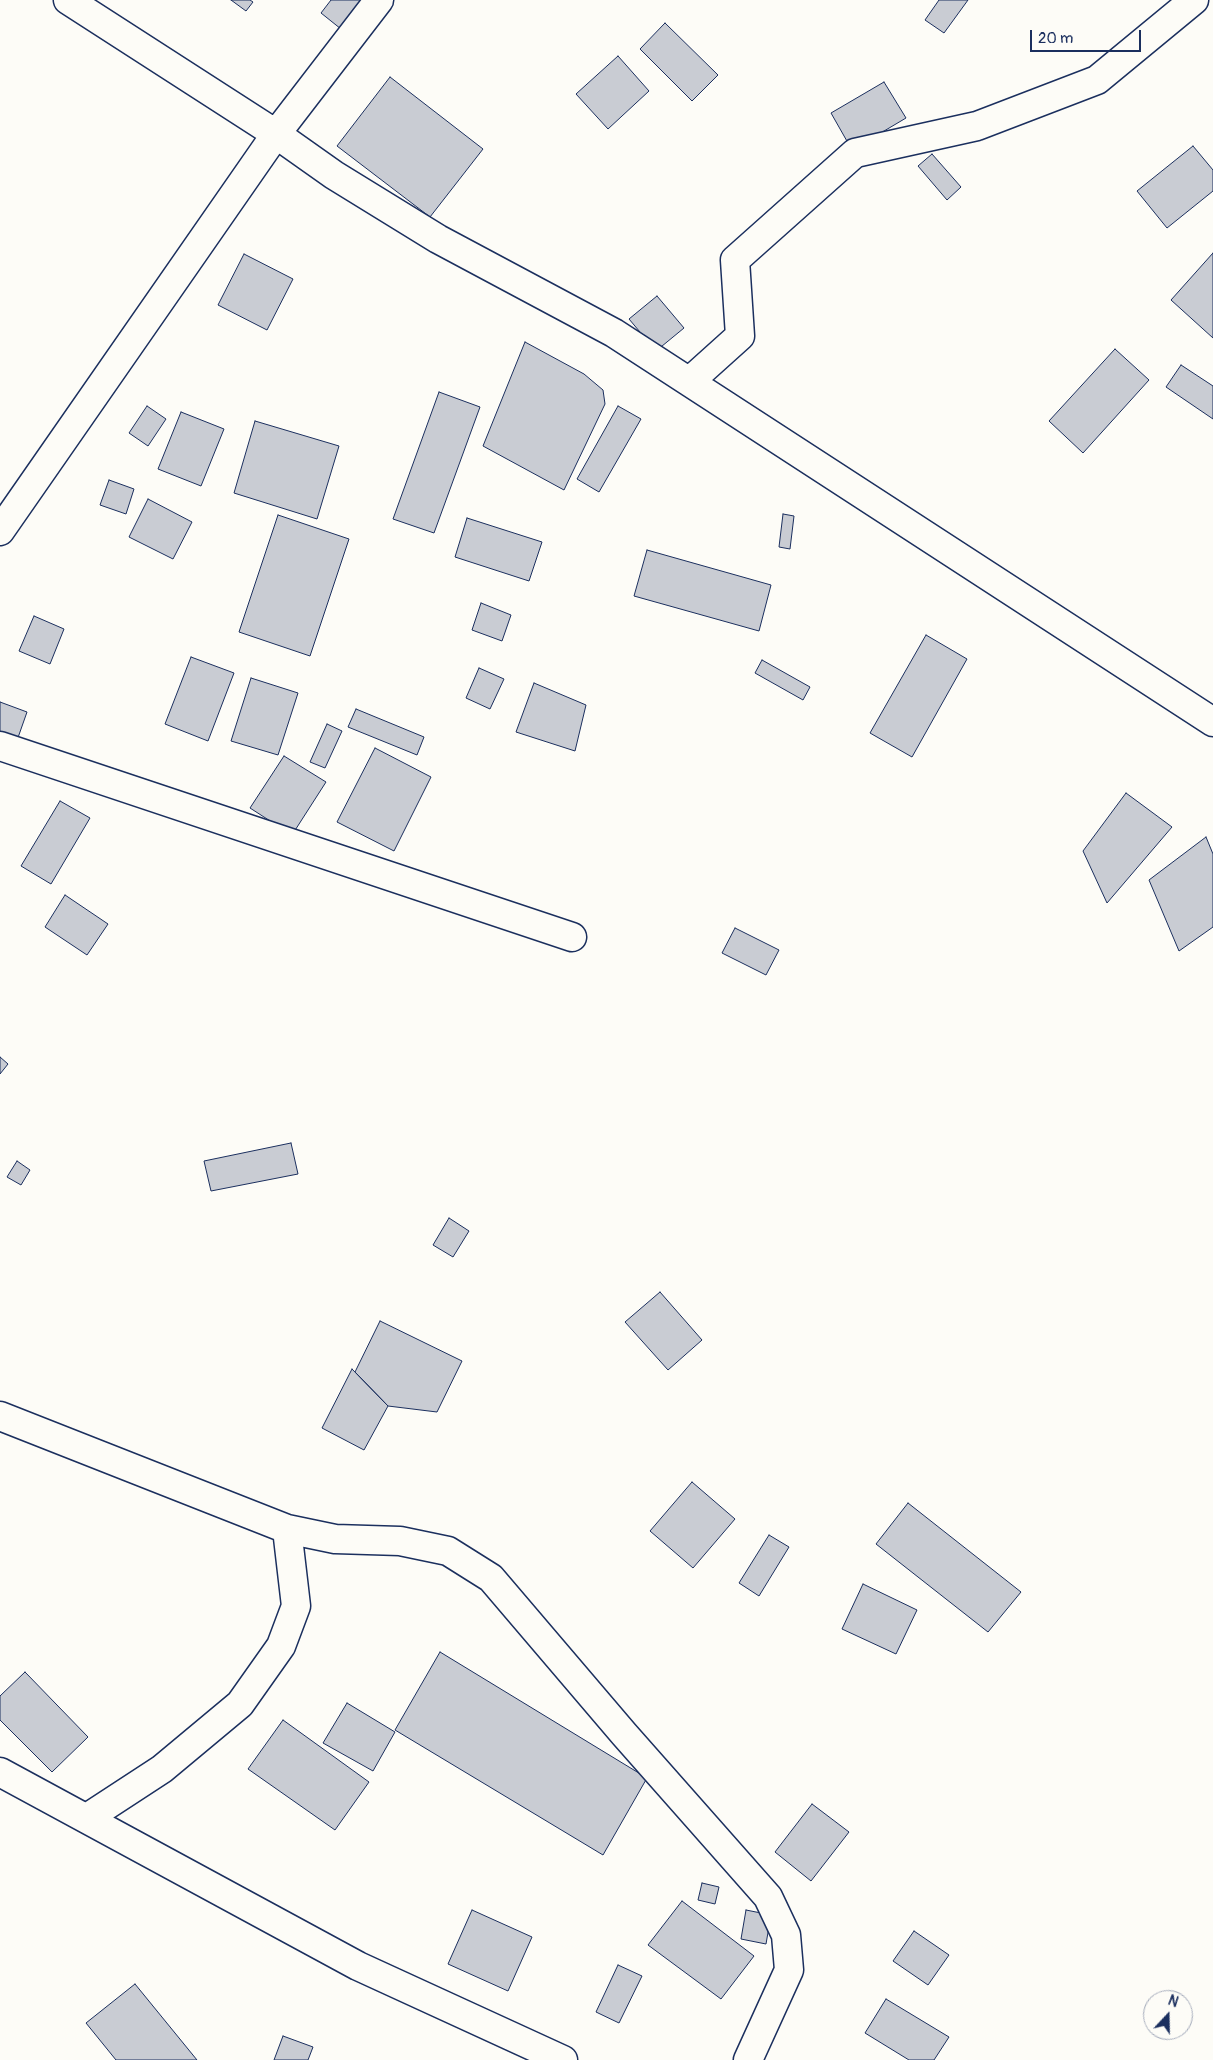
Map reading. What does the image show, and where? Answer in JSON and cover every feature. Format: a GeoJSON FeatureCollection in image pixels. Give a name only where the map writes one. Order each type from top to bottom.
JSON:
{"type":"FeatureCollection","features":[{"type":"Feature","properties":{"kind":"street"},"geometry":{"type":"LineString","coordinates":[[68,0],[276,134],[334,175],[438,239],[614,333],[1213,722]]}},
{"type":"Feature","properties":{"kind":"street"},"geometry":{"type":"LineString","coordinates":[[0,530],[276,134],[380,0]]}},
{"type":"Feature","properties":{"kind":"street"},"geometry":{"type":"LineString","coordinates":[[690,382],[740,336],[735,260],[855,154],[976,126],[1096,80],[1194,0]]}},
{"type":"Feature","properties":{"kind":"street"},"geometry":{"type":"LineString","coordinates":[[0,746],[572,937]]}},
{"type":"Feature","properties":{"kind":"street"},"geometry":{"type":"LineString","coordinates":[[0,1416],[287,1529],[335,1539],[400,1541],[448,1551],[491,1578],[624,1734],[768,1897],[786,1935],[790,1970],[748,2060]]}},
{"type":"Feature","properties":{"kind":"street"},"geometry":{"type":"LineString","coordinates":[[87,1818],[162,1769],[240,1704],[281,1646],[296,1606],[287,1529]]}},
{"type":"Feature","properties":{"kind":"street"},"geometry":{"type":"LineString","coordinates":[[0,1772],[358,1966],[563,2060]]}},
{"type":"Feature","properties":{"kind":"building"},"geometry":{"type":"Polygon","coordinates":[[[231,0],[250,0],[253,2],[246,11],[231,0]]]}},
{"type":"Feature","properties":{"kind":"building"},"geometry":{"type":"Polygon","coordinates":[[[331,0],[364,0],[341,29],[321,13],[331,0]]]}},
{"type":"Feature","properties":{"kind":"building"},"geometry":{"type":"Polygon","coordinates":[[[939,0],[968,0],[944,33],[925,20],[939,0]]]}},
{"type":"Feature","properties":{"kind":"building"},"geometry":{"type":"Polygon","coordinates":[[[665,23],[718,75],[692,101],[640,49],[665,23]]]}},
{"type":"Feature","properties":{"kind":"building"},"geometry":{"type":"Polygon","coordinates":[[[618,56],[649,91],[608,129],[576,94],[618,56]]]}},
{"type":"Feature","properties":{"kind":"building"},"geometry":{"type":"Polygon","coordinates":[[[390,77],[483,149],[430,217],[337,146],[390,77]]]}},
{"type":"Feature","properties":{"kind":"building"},"geometry":{"type":"Polygon","coordinates":[[[884,82],[906,118],[852,150],[831,113],[884,82]]]}},
{"type":"Feature","properties":{"kind":"building"},"geometry":{"type":"Polygon","coordinates":[[[1193,146],[1213,170],[1213,191],[1167,228],[1137,191],[1193,146]]]}},
{"type":"Feature","properties":{"kind":"building"},"geometry":{"type":"Polygon","coordinates":[[[932,154],[961,187],[947,200],[918,166],[932,154]]]}},
{"type":"Feature","properties":{"kind":"building"},"geometry":{"type":"Polygon","coordinates":[[[1213,253],[1213,338],[1171,300],[1213,253]]]}},
{"type":"Feature","properties":{"kind":"building"},"geometry":{"type":"Polygon","coordinates":[[[244,254],[293,279],[267,330],[218,305],[244,254]]]}},
{"type":"Feature","properties":{"kind":"building"},"geometry":{"type":"Polygon","coordinates":[[[657,296],[684,328],[656,351],[629,319],[657,296]]]}},
{"type":"Feature","properties":{"kind":"building"},"geometry":{"type":"Polygon","coordinates":[[[525,342],[584,374],[603,390],[605,404],[564,490],[483,446],[525,342]]]}},
{"type":"Feature","properties":{"kind":"building"},"geometry":{"type":"Polygon","coordinates":[[[1115,349],[1149,380],[1083,453],[1049,421],[1115,349]]]}},
{"type":"Feature","properties":{"kind":"building"},"geometry":{"type":"Polygon","coordinates":[[[1181,365],[1213,386],[1213,419],[1166,387],[1181,365]]]}},
{"type":"Feature","properties":{"kind":"building"},"geometry":{"type":"Polygon","coordinates":[[[439,392],[480,407],[434,533],[393,519],[439,392]]]}},
{"type":"Feature","properties":{"kind":"building"},"geometry":{"type":"Polygon","coordinates":[[[147,406],[166,419],[148,446],[129,433],[147,406]]]}},
{"type":"Feature","properties":{"kind":"building"},"geometry":{"type":"Polygon","coordinates":[[[618,406],[641,419],[599,492],[577,479],[618,406]]]}},
{"type":"Feature","properties":{"kind":"building"},"geometry":{"type":"Polygon","coordinates":[[[181,412],[224,429],[201,486],[158,469],[181,412]]]}},
{"type":"Feature","properties":{"kind":"building"},"geometry":{"type":"Polygon","coordinates":[[[255,421],[339,446],[317,519],[234,493],[255,421]]]}},
{"type":"Feature","properties":{"kind":"building"},"geometry":{"type":"Polygon","coordinates":[[[109,480],[134,489],[126,514],[100,505],[109,480]]]}},
{"type":"Feature","properties":{"kind":"building"},"geometry":{"type":"Polygon","coordinates":[[[148,499],[192,522],[173,559],[129,537],[148,499]]]}},
{"type":"Feature","properties":{"kind":"building"},"geometry":{"type":"Polygon","coordinates":[[[783,514],[794,516],[790,549],[779,547],[783,514]]]}},
{"type":"Feature","properties":{"kind":"building"},"geometry":{"type":"Polygon","coordinates":[[[278,515],[349,539],[310,656],[239,632],[278,515]]]}},
{"type":"Feature","properties":{"kind":"building"},"geometry":{"type":"Polygon","coordinates":[[[467,518],[542,542],[529,581],[455,557],[467,518]]]}},
{"type":"Feature","properties":{"kind":"building"},"geometry":{"type":"Polygon","coordinates":[[[647,550],[771,585],[759,631],[634,596],[647,550]]]}},
{"type":"Feature","properties":{"kind":"building"},"geometry":{"type":"Polygon","coordinates":[[[481,603],[511,615],[502,641],[472,630],[481,603]]]}},
{"type":"Feature","properties":{"kind":"building"},"geometry":{"type":"Polygon","coordinates":[[[34,616],[64,629],[50,664],[19,651],[34,616]]]}},
{"type":"Feature","properties":{"kind":"building"},"geometry":{"type":"Polygon","coordinates":[[[926,635],[967,659],[912,757],[870,733],[926,635]]]}},
{"type":"Feature","properties":{"kind":"building"},"geometry":{"type":"Polygon","coordinates":[[[191,657],[234,673],[208,741],[165,724],[191,657]]]}},
{"type":"Feature","properties":{"kind":"building"},"geometry":{"type":"Polygon","coordinates":[[[762,660],[810,687],[803,700],[755,673],[762,660]]]}},
{"type":"Feature","properties":{"kind":"building"},"geometry":{"type":"Polygon","coordinates":[[[479,668],[504,679],[490,709],[466,698],[479,668]]]}},
{"type":"Feature","properties":{"kind":"building"},"geometry":{"type":"Polygon","coordinates":[[[251,678],[298,693],[278,755],[231,741],[251,678]]]}},
{"type":"Feature","properties":{"kind":"building"},"geometry":{"type":"Polygon","coordinates":[[[534,683],[586,705],[575,751],[516,732],[534,683]]]}},
{"type":"Feature","properties":{"kind":"building"},"geometry":{"type":"Polygon","coordinates":[[[0,702],[27,712],[14,749],[0,744],[0,702]]]}},
{"type":"Feature","properties":{"kind":"building"},"geometry":{"type":"Polygon","coordinates":[[[356,709],[424,737],[417,755],[348,727],[356,709]]]}},
{"type":"Feature","properties":{"kind":"building"},"geometry":{"type":"Polygon","coordinates":[[[327,724],[342,731],[325,768],[310,762],[327,724]]]}},
{"type":"Feature","properties":{"kind":"building"},"geometry":{"type":"Polygon","coordinates":[[[375,748],[431,777],[394,851],[337,822],[375,748]]]}},
{"type":"Feature","properties":{"kind":"building"},"geometry":{"type":"Polygon","coordinates":[[[284,756],[326,782],[292,835],[250,808],[284,756]]]}},
{"type":"Feature","properties":{"kind":"building"},"geometry":{"type":"Polygon","coordinates":[[[1126,793],[1172,827],[1107,903],[1083,851],[1126,793]]]}},
{"type":"Feature","properties":{"kind":"building"},"geometry":{"type":"Polygon","coordinates":[[[60,801],[90,818],[51,884],[21,866],[60,801]]]}},
{"type":"Feature","properties":{"kind":"building"},"geometry":{"type":"Polygon","coordinates":[[[1206,837],[1213,854],[1213,927],[1179,951],[1149,880],[1206,837]]]}},
{"type":"Feature","properties":{"kind":"building"},"geometry":{"type":"Polygon","coordinates":[[[65,895],[108,924],[87,955],[45,927],[65,895]]]}},
{"type":"Feature","properties":{"kind":"building"},"geometry":{"type":"Polygon","coordinates":[[[735,928],[779,950],[766,975],[722,953],[735,928]]]}},
{"type":"Feature","properties":{"kind":"building"},"geometry":{"type":"Polygon","coordinates":[[[0,1057],[8,1064],[0,1074],[0,1057]]]}},
{"type":"Feature","properties":{"kind":"building"},"geometry":{"type":"Polygon","coordinates":[[[291,1143],[298,1174],[211,1191],[204,1161],[291,1143]]]}},
{"type":"Feature","properties":{"kind":"building"},"geometry":{"type":"Polygon","coordinates":[[[17,1161],[30,1170],[21,1185],[7,1177],[17,1161]]]}},
{"type":"Feature","properties":{"kind":"building"},"geometry":{"type":"Polygon","coordinates":[[[449,1218],[469,1231],[453,1257],[433,1245],[449,1218]]]}},
{"type":"Feature","properties":{"kind":"building"},"geometry":{"type":"Polygon","coordinates":[[[660,1292],[702,1340],[668,1370],[625,1322],[660,1292]]]}},
{"type":"Feature","properties":{"kind":"building"},"geometry":{"type":"Polygon","coordinates":[[[380,1321],[462,1361],[437,1412],[388,1406],[355,1372],[380,1321]]]}},
{"type":"Feature","properties":{"kind":"building"},"geometry":{"type":"Polygon","coordinates":[[[352,1369],[388,1406],[364,1450],[322,1428],[352,1369]]]}},
{"type":"Feature","properties":{"kind":"building"},"geometry":{"type":"Polygon","coordinates":[[[692,1482],[735,1519],[693,1568],[650,1531],[692,1482]]]}},
{"type":"Feature","properties":{"kind":"building"},"geometry":{"type":"Polygon","coordinates":[[[908,1503],[1021,1592],[988,1632],[876,1544],[908,1503]]]}},
{"type":"Feature","properties":{"kind":"building"},"geometry":{"type":"Polygon","coordinates":[[[769,1535],[789,1547],[759,1596],[739,1583],[769,1535]]]}},
{"type":"Feature","properties":{"kind":"building"},"geometry":{"type":"Polygon","coordinates":[[[863,1584],[917,1610],[896,1654],[842,1629],[863,1584]]]}},
{"type":"Feature","properties":{"kind":"building"},"geometry":{"type":"Polygon","coordinates":[[[440,1652],[647,1778],[603,1855],[395,1730],[440,1652]]]}},
{"type":"Feature","properties":{"kind":"building"},"geometry":{"type":"Polygon","coordinates":[[[25,1672],[88,1737],[52,1772],[0,1720],[0,1696],[25,1672]]]}},
{"type":"Feature","properties":{"kind":"building"},"geometry":{"type":"Polygon","coordinates":[[[347,1703],[395,1732],[373,1771],[323,1743],[347,1703]]]}},
{"type":"Feature","properties":{"kind":"building"},"geometry":{"type":"Polygon","coordinates":[[[283,1720],[369,1782],[335,1830],[248,1769],[283,1720]]]}},
{"type":"Feature","properties":{"kind":"building"},"geometry":{"type":"Polygon","coordinates":[[[812,1804],[849,1832],[811,1881],[775,1852],[812,1804]]]}},
{"type":"Feature","properties":{"kind":"building"},"geometry":{"type":"Polygon","coordinates":[[[702,1883],[719,1887],[715,1904],[698,1900],[702,1883]]]}},
{"type":"Feature","properties":{"kind":"building"},"geometry":{"type":"Polygon","coordinates":[[[682,1901],[754,1956],[721,1999],[648,1945],[682,1901]]]}},
{"type":"Feature","properties":{"kind":"building"},"geometry":{"type":"Polygon","coordinates":[[[472,1910],[532,1937],[508,1991],[448,1964],[472,1910]]]}},
{"type":"Feature","properties":{"kind":"building"},"geometry":{"type":"Polygon","coordinates":[[[746,1910],[771,1915],[766,1944],[741,1939],[746,1910]]]}},
{"type":"Feature","properties":{"kind":"building"},"geometry":{"type":"Polygon","coordinates":[[[914,1931],[949,1955],[928,1985],[893,1961],[914,1931]]]}},
{"type":"Feature","properties":{"kind":"building"},"geometry":{"type":"Polygon","coordinates":[[[618,1965],[642,1976],[619,2023],[596,2012],[618,1965]]]}},
{"type":"Feature","properties":{"kind":"building"},"geometry":{"type":"Polygon","coordinates":[[[135,1984],[197,2060],[116,2060],[86,2023],[135,1984]]]}},
{"type":"Feature","properties":{"kind":"building"},"geometry":{"type":"Polygon","coordinates":[[[886,1999],[949,2037],[934,2060],[909,2060],[865,2033],[886,1999]]]}},
{"type":"Feature","properties":{"kind":"building"},"geometry":{"type":"Polygon","coordinates":[[[283,2036],[313,2047],[308,2060],[274,2060],[283,2036]]]}}]}
